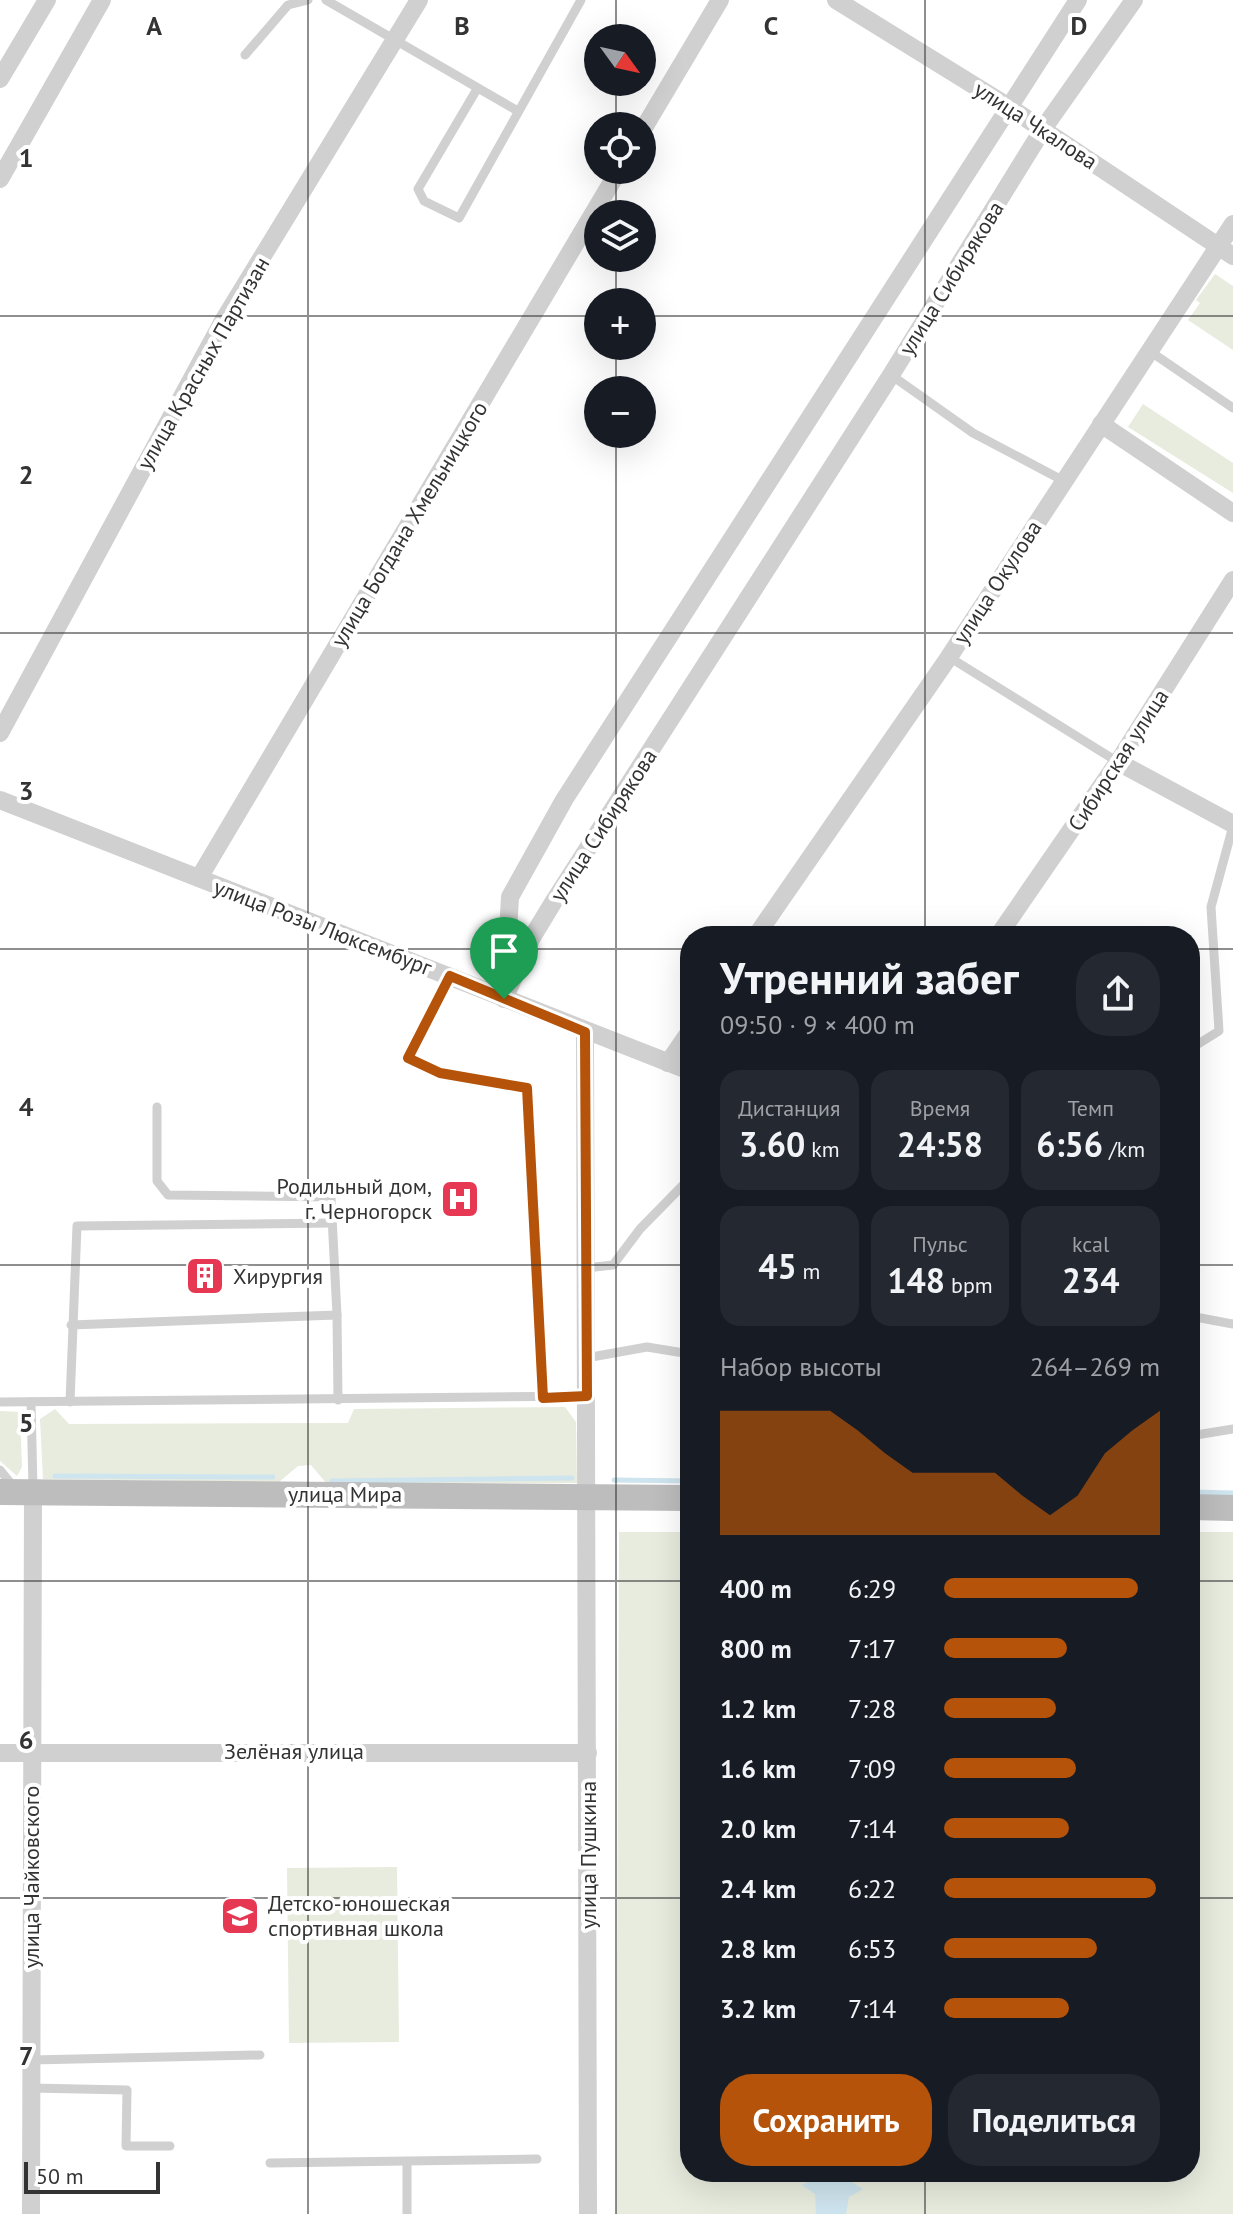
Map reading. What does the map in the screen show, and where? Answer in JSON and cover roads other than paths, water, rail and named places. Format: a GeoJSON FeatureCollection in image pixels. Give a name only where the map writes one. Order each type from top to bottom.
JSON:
{"type":"FeatureCollection","features":[{"type":"Feature","properties":{"kind":"main road","name":"улица Мира"},"geometry":{"type":"LineString","coordinates":[[17,1492],[680,1498]]}},
{"type":"Feature","properties":{"kind":"main road"},"geometry":{"type":"LineString","coordinates":[[1200,1507],[1233,1508]]}},
{"type":"Feature","properties":{"kind":"street"},"geometry":{"type":"LineString","coordinates":[[0,79],[47,0]]}},
{"type":"Feature","properties":{"kind":"street"},"geometry":{"type":"LineString","coordinates":[[0,179],[102,0]]}},
{"type":"Feature","properties":{"kind":"street","name":"улица Красных Партизан"},"geometry":{"type":"LineString","coordinates":[[0,733],[223,321],[398,39],[419,0]]}},
{"type":"Feature","properties":{"kind":"street"},"geometry":{"type":"LineString","coordinates":[[653,112],[720,0]]}},
{"type":"Feature","properties":{"kind":"street","name":"улица Чкалова"},"geometry":{"type":"LineString","coordinates":[[836,0],[1009,107],[1226,251]]}},
{"type":"Feature","properties":{"kind":"street","name":"улица Сибирякова"},"geometry":{"type":"LineString","coordinates":[[504,999],[510,897],[564,800],[1078,0]]}},
{"type":"Feature","properties":{"kind":"street","name":"улица Сибирякова"},"geometry":{"type":"LineString","coordinates":[[504,999],[539,926],[891,375],[1043,129],[1134,0]]}},
{"type":"Feature","properties":{"kind":"street","name":"улица Богдана Хмельницкого"},"geometry":{"type":"LineString","coordinates":[[199,878],[611,184]]}},
{"type":"Feature","properties":{"kind":"street","name":"улица Окулова"},"geometry":{"type":"LineString","coordinates":[[763,926],[949,657],[1062,480],[1226,251],[1233,224]]}},
{"type":"Feature","properties":{"kind":"street"},"geometry":{"type":"LineString","coordinates":[[1101,424],[1233,513]]}},
{"type":"Feature","properties":{"kind":"street","name":"Сибирская улица"},"geometry":{"type":"LineString","coordinates":[[1005,926],[1118,762],[1233,580]]}},
{"type":"Feature","properties":{"kind":"street"},"geometry":{"type":"LineString","coordinates":[[1118,762],[1233,825]]}},
{"type":"Feature","properties":{"kind":"street","name":"улица Розы Люксембург"},"geometry":{"type":"LineString","coordinates":[[0,800],[680,1067]]}},
{"type":"Feature","properties":{"kind":"street","name":"улица Пушкина"},"geometry":{"type":"LineString","coordinates":[[585,1032],[588,2214]]}},
{"type":"Feature","properties":{"kind":"street"},"geometry":{"type":"LineString","coordinates":[[668,1063],[680,1046]]}},
{"type":"Feature","properties":{"kind":"street","name":"улица Чайковского"},"geometry":{"type":"LineString","coordinates":[[17,1492],[31,1752],[31,2214]]}},
{"type":"Feature","properties":{"kind":"street","name":"Зелёная улица"},"geometry":{"type":"LineString","coordinates":[[0,1753],[588,1753]]}},
{"type":"Feature","properties":{"kind":"lane"},"geometry":{"type":"LineString","coordinates":[[245,55],[288,5],[308,0]]}},
{"type":"Feature","properties":{"kind":"lane"},"geometry":{"type":"LineString","coordinates":[[326,0],[516,110]]}},
{"type":"Feature","properties":{"kind":"lane"},"geometry":{"type":"LineString","coordinates":[[477,89],[418,189],[424,201],[459,218],[511,128],[516,110],[581,0]]}},
{"type":"Feature","properties":{"kind":"lane"},"geometry":{"type":"LineString","coordinates":[[1151,352],[1233,408]]}},
{"type":"Feature","properties":{"kind":"lane"},"geometry":{"type":"LineString","coordinates":[[891,375],[973,433],[1062,480]]}},
{"type":"Feature","properties":{"kind":"lane"},"geometry":{"type":"LineString","coordinates":[[949,657],[1118,762]]}},
{"type":"Feature","properties":{"kind":"lane"},"geometry":{"type":"LineString","coordinates":[[1200,1043],[1219,1031],[1211,907],[1233,825]]}},
{"type":"Feature","properties":{"kind":"lane"},"geometry":{"type":"LineString","coordinates":[[450,976],[408,1058],[440,1073],[527,1088],[543,1398]]}},
{"type":"Feature","properties":{"kind":"lane"},"geometry":{"type":"LineString","coordinates":[[157,1107],[157,1181],[168,1195],[331,1197],[338,1400]]}},
{"type":"Feature","properties":{"kind":"lane"},"geometry":{"type":"LineString","coordinates":[[586,1268],[613,1265],[640,1229],[680,1188]]}},
{"type":"Feature","properties":{"kind":"lane"},"geometry":{"type":"LineString","coordinates":[[70,1402],[77,1226],[332,1223]]}},
{"type":"Feature","properties":{"kind":"lane"},"geometry":{"type":"LineString","coordinates":[[71,1325],[337,1315]]}},
{"type":"Feature","properties":{"kind":"lane"},"geometry":{"type":"LineString","coordinates":[[1200,1318],[1233,1324]]}},
{"type":"Feature","properties":{"kind":"lane"},"geometry":{"type":"LineString","coordinates":[[586,1358],[647,1347],[680,1352]]}},
{"type":"Feature","properties":{"kind":"lane"},"geometry":{"type":"LineString","coordinates":[[0,1402],[587,1396]]}},
{"type":"Feature","properties":{"kind":"lane"},"geometry":{"type":"LineString","coordinates":[[17,1492],[31,1402]]}},
{"type":"Feature","properties":{"kind":"lane"},"geometry":{"type":"LineString","coordinates":[[1200,1434],[1233,1429]]}},
{"type":"Feature","properties":{"kind":"lane"},"geometry":{"type":"LineString","coordinates":[[0,1470],[17,1492]]}},
{"type":"Feature","properties":{"kind":"lane"},"geometry":{"type":"LineString","coordinates":[[31,2060],[260,2055]]}},
{"type":"Feature","properties":{"kind":"lane"},"geometry":{"type":"LineString","coordinates":[[31,2088],[127,2090],[126,2146],[170,2146]]}},
{"type":"Feature","properties":{"kind":"lane"},"geometry":{"type":"LineString","coordinates":[[270,2163],[537,2159]]}},
{"type":"Feature","properties":{"kind":"lane"},"geometry":{"type":"LineString","coordinates":[[407,2163],[407,2214]]}},
{"type":"Feature","properties":{"kind":"water"},"geometry":{"type":"Polygon","coordinates":[[[808,2182],[852,2182],[863,2189],[849,2197],[846,2214],[816,2214],[815,2194],[802,2185],[808,2182]]]}},
{"type":"Feature","properties":{"kind":"waterway"},"geometry":{"type":"LineString","coordinates":[[55,1476],[273,1477]]}},
{"type":"Feature","properties":{"kind":"waterway"},"geometry":{"type":"LineString","coordinates":[[332,1481],[572,1478]]}},
{"type":"Feature","properties":{"kind":"waterway"},"geometry":{"type":"LineString","coordinates":[[614,1480],[680,1481]]}},
{"type":"Feature","properties":{"kind":"waterway"},"geometry":{"type":"LineString","coordinates":[[1200,1492],[1233,1493]]}},
{"type":"Feature","properties":{"kind":"place","name":"Родильный дом, г. Черногорск"},"geometry":{"type":"Point","coordinates":[460,1199]}},
{"type":"Feature","properties":{"kind":"place","name":"Хирургия"},"geometry":{"type":"Point","coordinates":[205,1276]}},
{"type":"Feature","properties":{"kind":"place","name":"Детско-юношеская спортивная школа"},"geometry":{"type":"Point","coordinates":[240,1916]}}]}
